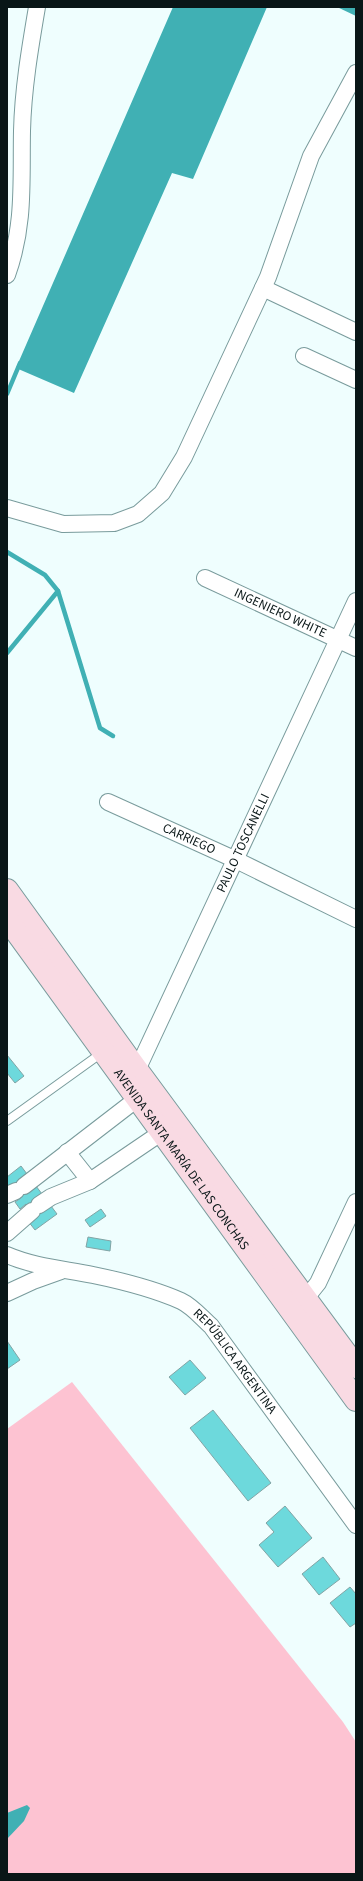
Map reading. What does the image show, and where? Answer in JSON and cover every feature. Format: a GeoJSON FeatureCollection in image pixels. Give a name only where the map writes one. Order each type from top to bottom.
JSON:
{"type":"FeatureCollection","features":[{"type":"Feature","properties":{"kind":"main road","name":"AVENIDA SANTA MARÍA DE LAS CONCHAS"},"geometry":{"type":"LineString","coordinates":[[7,890],[142,1084],[174,1125],[356,1400]]}},
{"type":"Feature","properties":{"kind":"main road","name":"AVENIDA SANTA MARÍA DE LAS CONCHAS"},"geometry":{"type":"LineString","coordinates":[[7,919],[104,1051],[142,1084]]}},
{"type":"Feature","properties":{"kind":"main road","name":"AVENIDA SANTA MARÍA DE LAS CONCHAS"},"geometry":{"type":"LineString","coordinates":[[174,1125],[223,1178],[356,1367]]}},
{"type":"Feature","properties":{"kind":"street"},"geometry":{"type":"LineString","coordinates":[[7,275],[17,243],[21,220],[25,85],[37,7]]}},
{"type":"Feature","properties":{"kind":"street"},"geometry":{"type":"LineString","coordinates":[[7,508],[63,524],[114,523],[138,514],[162,493],[172,480],[184,457],[263,288],[311,156],[356,73]]}},
{"type":"Feature","properties":{"kind":"street"},"geometry":{"type":"LineString","coordinates":[[263,288],[356,332]]}},
{"type":"Feature","properties":{"kind":"street"},"geometry":{"type":"LineString","coordinates":[[304,356],[356,380]]}},
{"type":"Feature","properties":{"kind":"street","name":"INGENIERO WHITE"},"geometry":{"type":"LineString","coordinates":[[205,578],[356,648]]}},
{"type":"Feature","properties":{"kind":"street","name":"PAULO TOSCANELLI"},"geometry":{"type":"LineString","coordinates":[[142,1084],[236,860],[356,601]]}},
{"type":"Feature","properties":{"kind":"street","name":"CARRIEGO"},"geometry":{"type":"LineString","coordinates":[[108,802],[236,860],[356,919]]}},
{"type":"Feature","properties":{"kind":"street"},"geometry":{"type":"LineString","coordinates":[[41,1204],[21,1187],[67,1152],[142,1084]]}},
{"type":"Feature","properties":{"kind":"street"},"geometry":{"type":"LineString","coordinates":[[7,1233],[41,1204],[90,1181],[174,1125]]}},
{"type":"Feature","properties":{"kind":"street"},"geometry":{"type":"LineString","coordinates":[[67,1152],[90,1181]]}},
{"type":"Feature","properties":{"kind":"street"},"geometry":{"type":"LineString","coordinates":[[306,1298],[318,1283],[356,1202]]}},
{"type":"Feature","properties":{"kind":"street","name":"REPÚBLICA ARGENTINA"},"geometry":{"type":"LineString","coordinates":[[7,1255],[30,1264],[93,1275],[146,1289],[182,1301],[195,1311],[212,1326],[356,1525]]}},
{"type":"Feature","properties":{"kind":"street","name":"REPÚBLICA ARGENTINA"},"geometry":{"type":"LineString","coordinates":[[7,1293],[33,1281],[63,1270]]}},
{"type":"Feature","properties":{"kind":"lane"},"geometry":{"type":"LineString","coordinates":[[7,1121],[104,1051]]}},
{"type":"Feature","properties":{"kind":"lane"},"geometry":{"type":"LineString","coordinates":[[174,1125],[204,1147]]}},
{"type":"Feature","properties":{"kind":"shaded area"},"geometry":{"type":"Polygon","coordinates":[[[72,1382],[343,1722],[356,1742],[356,1874],[7,1874],[7,1429],[72,1382]]]}},
{"type":"Feature","properties":{"kind":"water"},"geometry":{"type":"Polygon","coordinates":[[[173,7],[267,7],[193,179],[172,173],[74,393],[16,368],[173,7]]]}},
{"type":"Feature","properties":{"kind":"water"},"geometry":{"type":"Polygon","coordinates":[[[337,7],[356,7],[356,16],[337,7]]]}},
{"type":"Feature","properties":{"kind":"water"},"geometry":{"type":"Polygon","coordinates":[[[27,1805],[30,1808],[24,1821],[7,1839],[7,1813],[27,1805]]]}},
{"type":"Feature","properties":{"kind":"building"},"geometry":{"type":"Polygon","coordinates":[[[7,1055],[24,1076],[15,1083],[7,1073],[7,1055]]]}},
{"type":"Feature","properties":{"kind":"building"},"geometry":{"type":"Polygon","coordinates":[[[21,1166],[57,1214],[35,1230],[28,1221],[32,1211],[26,1204],[20,1209],[15,1202],[21,1198],[12,1186],[7,1190],[7,1177],[21,1166]]]}},
{"type":"Feature","properties":{"kind":"building"},"geometry":{"type":"Polygon","coordinates":[[[101,1209],[106,1216],[90,1227],[85,1220],[101,1209]]]}},
{"type":"Feature","properties":{"kind":"building"},"geometry":{"type":"Polygon","coordinates":[[[88,1237],[111,1241],[110,1251],[86,1247],[88,1237]]]}},
{"type":"Feature","properties":{"kind":"building"},"geometry":{"type":"Polygon","coordinates":[[[7,1341],[20,1360],[7,1369],[7,1341]]]}},
{"type":"Feature","properties":{"kind":"building"},"geometry":{"type":"Polygon","coordinates":[[[190,1360],[206,1378],[185,1395],[169,1377],[190,1360]]]}},
{"type":"Feature","properties":{"kind":"building"},"geometry":{"type":"Polygon","coordinates":[[[213,1410],[271,1483],[248,1501],[190,1428],[213,1410]]]}},
{"type":"Feature","properties":{"kind":"building"},"geometry":{"type":"Polygon","coordinates":[[[285,1506],[312,1538],[278,1567],[259,1545],[274,1532],[266,1523],[285,1506]]]}},
{"type":"Feature","properties":{"kind":"building"},"geometry":{"type":"Polygon","coordinates":[[[323,1557],[340,1579],[319,1595],[302,1574],[323,1557]]]}},
{"type":"Feature","properties":{"kind":"building"},"geometry":{"type":"Polygon","coordinates":[[[350,1587],[356,1594],[356,1623],[350,1627],[330,1603],[350,1587]]]}},
{"type":"Feature","properties":{"kind":"waterway"},"geometry":{"type":"LineString","coordinates":[[7,394],[20,363]]}},
{"type":"Feature","properties":{"kind":"waterway"},"geometry":{"type":"LineString","coordinates":[[7,552],[45,575],[58,591]]}},
{"type":"Feature","properties":{"kind":"waterway"},"geometry":{"type":"LineString","coordinates":[[7,653],[58,591],[100,728],[113,736]]}}]}
